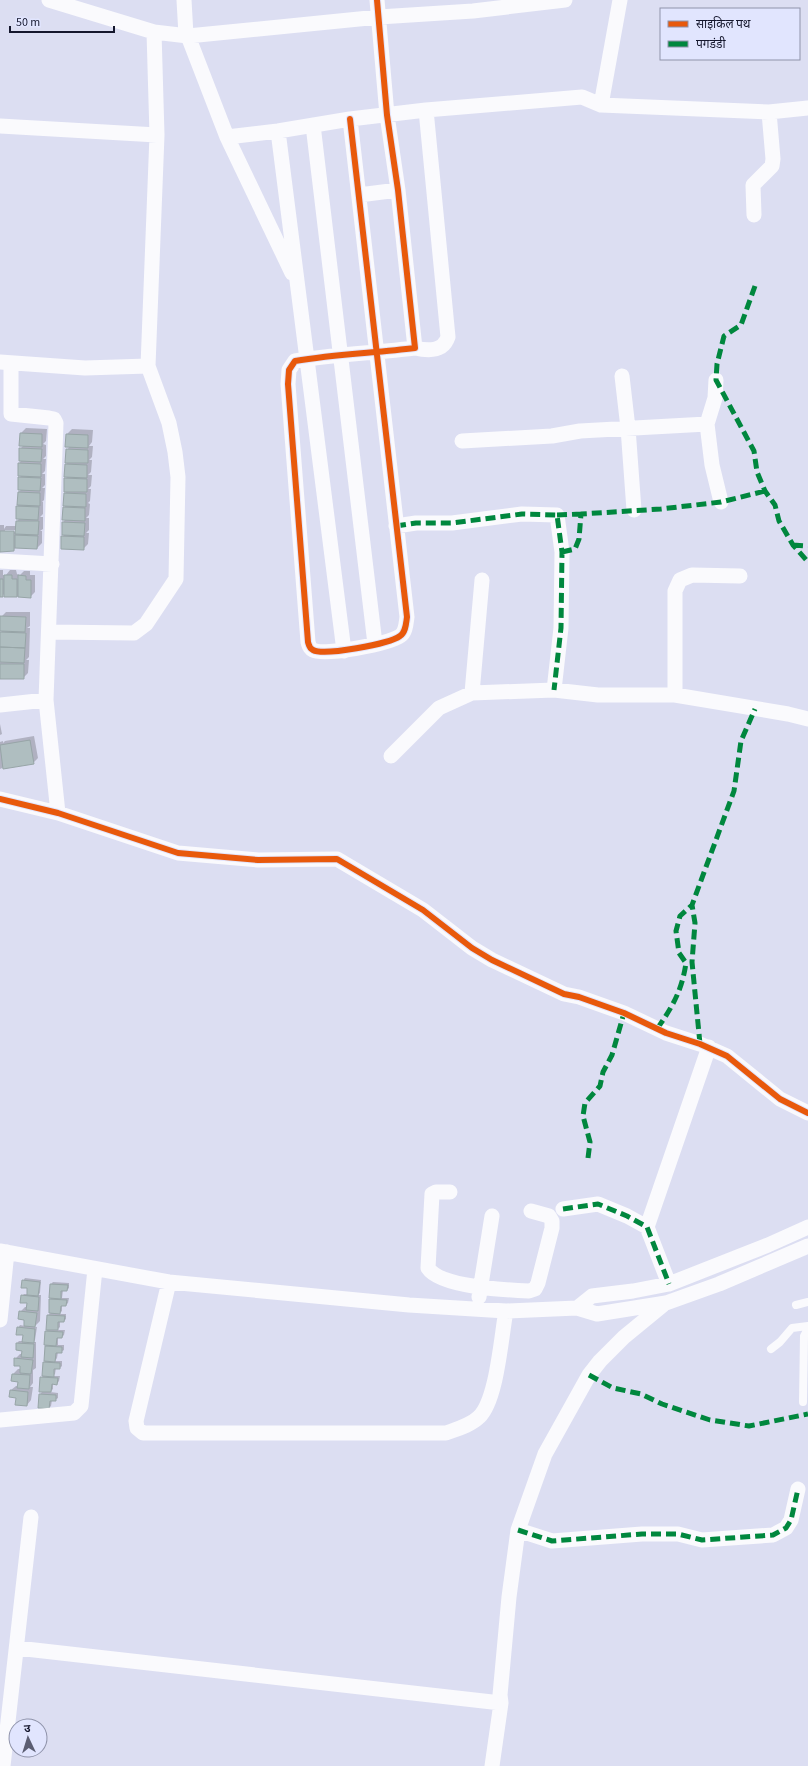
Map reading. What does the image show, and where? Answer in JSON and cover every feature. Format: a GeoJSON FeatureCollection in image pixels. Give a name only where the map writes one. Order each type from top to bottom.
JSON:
{"type":"FeatureCollection","features":[{"type":"Feature","properties":{"kind":"street"},"geometry":{"type":"LineString","coordinates":[[49,0],[154,32],[187,36],[379,17],[473,10],[565,0]]}},
{"type":"Feature","properties":{"kind":"street"},"geometry":{"type":"LineString","coordinates":[[184,0],[187,36],[227,136],[299,286]]}},
{"type":"Feature","properties":{"kind":"street"},"geometry":{"type":"LineString","coordinates":[[377,0],[387,115],[398,190],[415,348]]}},
{"type":"Feature","properties":{"kind":"street"},"geometry":{"type":"LineString","coordinates":[[601,105],[620,0]]}},
{"type":"Feature","properties":{"kind":"street"},"geometry":{"type":"LineString","coordinates":[[49,632],[134,633],[146,624],[176,579],[178,477],[175,452],[169,424],[148,366],[157,135],[154,32]]}},
{"type":"Feature","properties":{"kind":"street"},"geometry":{"type":"LineString","coordinates":[[227,136],[278,131],[350,119],[426,110],[582,97],[601,105],[769,112],[808,108]]}},
{"type":"Feature","properties":{"kind":"street"},"geometry":{"type":"LineString","coordinates":[[350,119],[376,353],[407,616],[406,627],[400,636],[375,644],[344,651],[313,650],[309,647],[308,642],[288,384],[289,370],[295,361],[340,355],[376,353],[415,348],[425,351],[435,350],[447,342],[448,337],[426,110]]}},
{"type":"Feature","properties":{"kind":"street"},"geometry":{"type":"LineString","coordinates":[[754,215],[753,185],[772,166],[773,159],[769,112]]}},
{"type":"Feature","properties":{"kind":"street"},"geometry":{"type":"LineString","coordinates":[[312,125],[375,644]]}},
{"type":"Feature","properties":{"kind":"street"},"geometry":{"type":"LineString","coordinates":[[0,126],[157,135]]}},
{"type":"Feature","properties":{"kind":"street"},"geometry":{"type":"LineString","coordinates":[[278,131],[299,286],[344,651]]}},
{"type":"Feature","properties":{"kind":"street"},"geometry":{"type":"LineString","coordinates":[[358,196],[398,190]]}},
{"type":"Feature","properties":{"kind":"street"},"geometry":{"type":"LineString","coordinates":[[58,813],[46,700],[56,423],[54,419],[49,418],[5,414],[6,362],[86,368],[148,366]]}},
{"type":"Feature","properties":{"kind":"street"},"geometry":{"type":"LineString","coordinates":[[622,376],[628,428],[634,510]]}},
{"type":"Feature","properties":{"kind":"street"},"geometry":{"type":"LineString","coordinates":[[716,380],[715,398],[707,424],[712,465],[721,502]]}},
{"type":"Feature","properties":{"kind":"street"},"geometry":{"type":"LineString","coordinates":[[462,441],[552,436],[580,431],[707,424]]}},
{"type":"Feature","properties":{"kind":"street"},"geometry":{"type":"LineString","coordinates":[[396,526],[416,523],[452,523],[522,514],[557,515],[562,552],[562,613],[554,690]]}},
{"type":"Feature","properties":{"kind":"street"},"geometry":{"type":"LineString","coordinates":[[0,561],[52,564]]}},
{"type":"Feature","properties":{"kind":"street"},"geometry":{"type":"LineString","coordinates":[[675,695],[676,591],[680,580],[692,575],[740,576]]}},
{"type":"Feature","properties":{"kind":"street"},"geometry":{"type":"LineString","coordinates":[[472,693],[482,580]]}},
{"type":"Feature","properties":{"kind":"street"},"geometry":{"type":"LineString","coordinates":[[390,756],[439,708],[472,693],[554,690],[598,695],[675,695],[788,714],[808,719]]}},
{"type":"Feature","properties":{"kind":"street"},"geometry":{"type":"LineString","coordinates":[[0,705],[46,700]]}},
{"type":"Feature","properties":{"kind":"street"},"geometry":{"type":"LineString","coordinates":[[0,799],[58,813],[178,853],[258,860],[337,859],[423,910],[472,948],[492,960],[564,994],[604,1006],[666,1033],[710,1047],[727,1056],[780,1099],[808,1113]]}},
{"type":"Feature","properties":{"kind":"street"},"geometry":{"type":"LineString","coordinates":[[669,1284],[648,1227],[710,1047]]}},
{"type":"Feature","properties":{"kind":"street"},"geometry":{"type":"LineString","coordinates":[[450,1192],[436,1192],[432,1194],[428,1268],[432,1274],[438,1277],[480,1288],[529,1291],[535,1289],[538,1283],[552,1228],[552,1221],[549,1216],[531,1211]]}},
{"type":"Feature","properties":{"kind":"street"},"geometry":{"type":"LineString","coordinates":[[563,1209],[598,1204],[628,1216],[648,1227]]}},
{"type":"Feature","properties":{"kind":"street"},"geometry":{"type":"LineString","coordinates":[[478,1310],[480,1288],[492,1216]]}},
{"type":"Feature","properties":{"kind":"street"},"geometry":{"type":"LineString","coordinates":[[577,1308],[592,1296],[633,1291],[669,1284],[768,1245],[808,1227]]}},
{"type":"Feature","properties":{"kind":"street"},"geometry":{"type":"LineString","coordinates":[[0,1320],[3,1251],[169,1282],[409,1305],[506,1311],[577,1308],[597,1314],[666,1303],[719,1284],[808,1246]]}},
{"type":"Feature","properties":{"kind":"street"},"geometry":{"type":"LineString","coordinates":[[0,1420],[74,1413],[81,1406],[95,1269]]}},
{"type":"Feature","properties":{"kind":"street"},"geometry":{"type":"LineString","coordinates":[[169,1282],[136,1421],[137,1428],[143,1433],[446,1433],[463,1427],[480,1417],[492,1395],[506,1311]]}},
{"type":"Feature","properties":{"kind":"street"},"geometry":{"type":"LineString","coordinates":[[492,1766],[501,1703],[500,1695],[504,1646],[518,1530],[545,1454],[589,1375],[600,1361],[624,1337],[666,1303]]}},
{"type":"Feature","properties":{"kind":"street"},"geometry":{"type":"LineString","coordinates":[[518,1530],[552,1541],[642,1534],[678,1534],[702,1540],[773,1535],[786,1528],[791,1520],[798,1489]]}},
{"type":"Feature","properties":{"kind":"street"},"geometry":{"type":"LineString","coordinates":[[3,1766],[31,1517]]}},
{"type":"Feature","properties":{"kind":"street"},"geometry":{"type":"LineString","coordinates":[[17,1648],[501,1703]]}},
{"type":"Feature","properties":{"kind":"lane"},"geometry":{"type":"LineString","coordinates":[[796,1305],[808,1302]]}},
{"type":"Feature","properties":{"kind":"lane"},"geometry":{"type":"LineString","coordinates":[[771,1349],[780,1342],[792,1328],[808,1326]]}},
{"type":"Feature","properties":{"kind":"lane"},"geometry":{"type":"LineString","coordinates":[[803,1402],[804,1336],[808,1329]]}},
{"type":"Feature","properties":{"kind":"building"},"geometry":{"type":"Polygon","coordinates":[[[20,433],[42,434],[42,447],[19,446],[20,433]]]}},
{"type":"Feature","properties":{"kind":"building"},"geometry":{"type":"Polygon","coordinates":[[[66,434],[88,435],[88,448],[65,447],[66,434]]]}},
{"type":"Feature","properties":{"kind":"building"},"geometry":{"type":"Polygon","coordinates":[[[19,448],[42,449],[41,462],[19,461],[19,448]]]}},
{"type":"Feature","properties":{"kind":"building"},"geometry":{"type":"Polygon","coordinates":[[[66,449],[88,450],[88,463],[65,463],[66,449]]]}},
{"type":"Feature","properties":{"kind":"building"},"geometry":{"type":"Polygon","coordinates":[[[18,463],[41,464],[41,477],[18,476],[18,463]]]}},
{"type":"Feature","properties":{"kind":"building"},"geometry":{"type":"Polygon","coordinates":[[[65,464],[87,465],[87,478],[64,477],[65,464]]]}},
{"type":"Feature","properties":{"kind":"building"},"geometry":{"type":"Polygon","coordinates":[[[18,477],[41,478],[40,491],[18,490],[18,477]]]}},
{"type":"Feature","properties":{"kind":"building"},"geometry":{"type":"Polygon","coordinates":[[[64,478],[87,479],[87,492],[64,492],[64,478]]]}},
{"type":"Feature","properties":{"kind":"building"},"geometry":{"type":"Polygon","coordinates":[[[18,492],[40,493],[40,506],[17,505],[18,492]]]}},
{"type":"Feature","properties":{"kind":"building"},"geometry":{"type":"Polygon","coordinates":[[[64,493],[86,494],[86,507],[63,506],[64,493]]]}},
{"type":"Feature","properties":{"kind":"building"},"geometry":{"type":"Polygon","coordinates":[[[16,506],[39,507],[38,520],[16,519],[16,506]]]}},
{"type":"Feature","properties":{"kind":"building"},"geometry":{"type":"Polygon","coordinates":[[[63,507],[85,508],[85,521],[62,520],[63,507]]]}},
{"type":"Feature","properties":{"kind":"building"},"geometry":{"type":"Polygon","coordinates":[[[16,521],[39,521],[38,535],[15,534],[16,521]]]}},
{"type":"Feature","properties":{"kind":"building"},"geometry":{"type":"Polygon","coordinates":[[[62,522],[85,523],[84,536],[62,535],[62,522]]]}},
{"type":"Feature","properties":{"kind":"building"},"geometry":{"type":"Polygon","coordinates":[[[0,531],[14,531],[14,551],[0,552],[0,531]]]}},
{"type":"Feature","properties":{"kind":"building"},"geometry":{"type":"Polygon","coordinates":[[[15,535],[38,536],[37,549],[15,548],[15,535]]]}},
{"type":"Feature","properties":{"kind":"building"},"geometry":{"type":"Polygon","coordinates":[[[61,536],[84,537],[84,550],[61,549],[61,536]]]}},
{"type":"Feature","properties":{"kind":"building"},"geometry":{"type":"Polygon","coordinates":[[[4,575],[12,575],[12,579],[17,579],[17,597],[4,597],[4,575]]]}},
{"type":"Feature","properties":{"kind":"building"},"geometry":{"type":"Polygon","coordinates":[[[18,575],[26,576],[26,580],[31,580],[31,598],[18,597],[18,575]]]}},
{"type":"Feature","properties":{"kind":"building"},"geometry":{"type":"Polygon","coordinates":[[[0,579],[3,579],[3,597],[0,597],[0,579]]]}},
{"type":"Feature","properties":{"kind":"building"},"geometry":{"type":"Polygon","coordinates":[[[0,616],[26,617],[25,632],[0,631],[0,616]]]}},
{"type":"Feature","properties":{"kind":"building"},"geometry":{"type":"Polygon","coordinates":[[[0,632],[26,633],[25,648],[0,647],[0,632]]]}},
{"type":"Feature","properties":{"kind":"building"},"geometry":{"type":"Polygon","coordinates":[[[0,647],[25,648],[24,663],[0,662],[0,647]]]}},
{"type":"Feature","properties":{"kind":"building"},"geometry":{"type":"Polygon","coordinates":[[[0,664],[24,664],[24,679],[0,679],[0,664]]]}},
{"type":"Feature","properties":{"kind":"building"},"geometry":{"type":"Polygon","coordinates":[[[30,740],[34,764],[3,769],[0,745],[30,740]]]}},
{"type":"Feature","properties":{"kind":"building"},"geometry":{"type":"Polygon","coordinates":[[[22,1280],[40,1282],[38,1296],[27,1295],[27,1288],[21,1288],[22,1280]]]}},
{"type":"Feature","properties":{"kind":"building"},"geometry":{"type":"Polygon","coordinates":[[[50,1284],[68,1285],[67,1291],[61,1291],[61,1299],[49,1298],[50,1284]]]}},
{"type":"Feature","properties":{"kind":"building"},"geometry":{"type":"Polygon","coordinates":[[[21,1295],[39,1297],[38,1311],[26,1310],[27,1303],[20,1303],[21,1295]]]}},
{"type":"Feature","properties":{"kind":"building"},"geometry":{"type":"Polygon","coordinates":[[[49,1299],[67,1300],[66,1306],[61,1306],[60,1314],[49,1313],[49,1299]]]}},
{"type":"Feature","properties":{"kind":"building"},"geometry":{"type":"Polygon","coordinates":[[[19,1311],[37,1313],[35,1327],[24,1326],[24,1320],[18,1319],[19,1311]]]}},
{"type":"Feature","properties":{"kind":"building"},"geometry":{"type":"Polygon","coordinates":[[[47,1315],[65,1316],[64,1322],[58,1322],[58,1330],[46,1330],[47,1315]]]}},
{"type":"Feature","properties":{"kind":"building"},"geometry":{"type":"Polygon","coordinates":[[[17,1327],[35,1329],[34,1343],[22,1342],[23,1335],[16,1335],[17,1327]]]}},
{"type":"Feature","properties":{"kind":"building"},"geometry":{"type":"Polygon","coordinates":[[[45,1331],[63,1332],[62,1338],[57,1338],[56,1346],[44,1345],[45,1331]]]}},
{"type":"Feature","properties":{"kind":"building"},"geometry":{"type":"Polygon","coordinates":[[[16,1343],[34,1344],[33,1358],[21,1357],[22,1351],[16,1350],[16,1343]]]}},
{"type":"Feature","properties":{"kind":"building"},"geometry":{"type":"Polygon","coordinates":[[[45,1346],[62,1347],[62,1353],[56,1353],[55,1362],[44,1361],[45,1346]]]}},
{"type":"Feature","properties":{"kind":"building"},"geometry":{"type":"Polygon","coordinates":[[[14,1358],[33,1360],[31,1374],[20,1373],[20,1366],[14,1366],[14,1358]]]}},
{"type":"Feature","properties":{"kind":"building"},"geometry":{"type":"Polygon","coordinates":[[[43,1362],[60,1363],[60,1369],[54,1369],[54,1377],[42,1376],[43,1362]]]}},
{"type":"Feature","properties":{"kind":"building"},"geometry":{"type":"Polygon","coordinates":[[[12,1374],[30,1375],[29,1389],[17,1388],[18,1382],[11,1381],[12,1374]]]}},
{"type":"Feature","properties":{"kind":"building"},"geometry":{"type":"Polygon","coordinates":[[[40,1377],[58,1378],[57,1385],[52,1384],[51,1392],[39,1392],[40,1377]]]}},
{"type":"Feature","properties":{"kind":"building"},"geometry":{"type":"Polygon","coordinates":[[[10,1390],[28,1392],[27,1406],[15,1405],[16,1398],[9,1397],[10,1390]]]}},
{"type":"Feature","properties":{"kind":"building"},"geometry":{"type":"Polygon","coordinates":[[[39,1394],[56,1395],[56,1401],[50,1401],[49,1409],[38,1408],[39,1394]]]}},
{"type":"Feature","properties":{"kind":"marked path"},"geometry":{"type":"LineString","coordinates":[[755,286],[741,325],[724,336],[717,364],[716,380],[754,451],[757,472],[765,491],[775,505],[779,521],[793,545],[808,562]]}},
{"type":"Feature","properties":{"kind":"marked path"},"geometry":{"type":"LineString","coordinates":[[562,552],[575,549],[579,539],[581,514],[661,509],[721,502],[765,491]]}},
{"type":"Feature","properties":{"kind":"marked path"},"geometry":{"type":"LineString","coordinates":[[396,526],[416,523],[452,523],[522,514],[557,515],[562,552],[561,628],[554,690]]}},
{"type":"Feature","properties":{"kind":"marked path"},"geometry":{"type":"LineString","coordinates":[[557,515],[581,514]]}},
{"type":"Feature","properties":{"kind":"marked path"},"geometry":{"type":"LineString","coordinates":[[793,545],[808,546]]}},
{"type":"Feature","properties":{"kind":"marked path"},"geometry":{"type":"LineString","coordinates":[[700,1044],[692,962],[695,923],[692,905],[734,791],[741,741],[755,709]]}},
{"type":"Feature","properties":{"kind":"marked path"},"geometry":{"type":"LineString","coordinates":[[657,1029],[668,1013],[682,981],[686,963],[679,953],[676,931],[680,916],[692,905]]}},
{"type":"Feature","properties":{"kind":"marked path"},"geometry":{"type":"LineString","coordinates":[[588,1158],[590,1142],[583,1116],[585,1103],[600,1086],[603,1072],[612,1055],[624,1013]]}},
{"type":"Feature","properties":{"kind":"marked path"},"geometry":{"type":"LineString","coordinates":[[563,1209],[598,1204],[627,1216],[647,1227],[669,1284]]}},
{"type":"Feature","properties":{"kind":"marked path"},"geometry":{"type":"LineString","coordinates":[[589,1375],[613,1388],[641,1394],[662,1404],[710,1420],[749,1426],[808,1414]]}},
{"type":"Feature","properties":{"kind":"marked path"},"geometry":{"type":"LineString","coordinates":[[518,1530],[552,1541],[642,1534],[678,1534],[702,1540],[773,1535],[786,1528],[791,1520],[798,1489]]}},
{"type":"Feature","properties":{"kind":"cycle path"},"geometry":{"type":"LineString","coordinates":[[350,119],[407,617],[402,634],[394,639],[371,646],[342,650],[319,651],[313,650],[309,646],[308,642],[288,384],[289,370],[295,361],[340,355],[370,352],[385,351],[400,350],[415,348],[398,190],[387,115],[377,0]]}},
{"type":"Feature","properties":{"kind":"cycle path"},"geometry":{"type":"LineString","coordinates":[[0,799],[58,813],[178,853],[258,860],[337,859],[423,910],[472,948],[492,960],[564,994],[579,997],[624,1013],[666,1033],[700,1044],[727,1056],[780,1099],[808,1113]]}}]}
